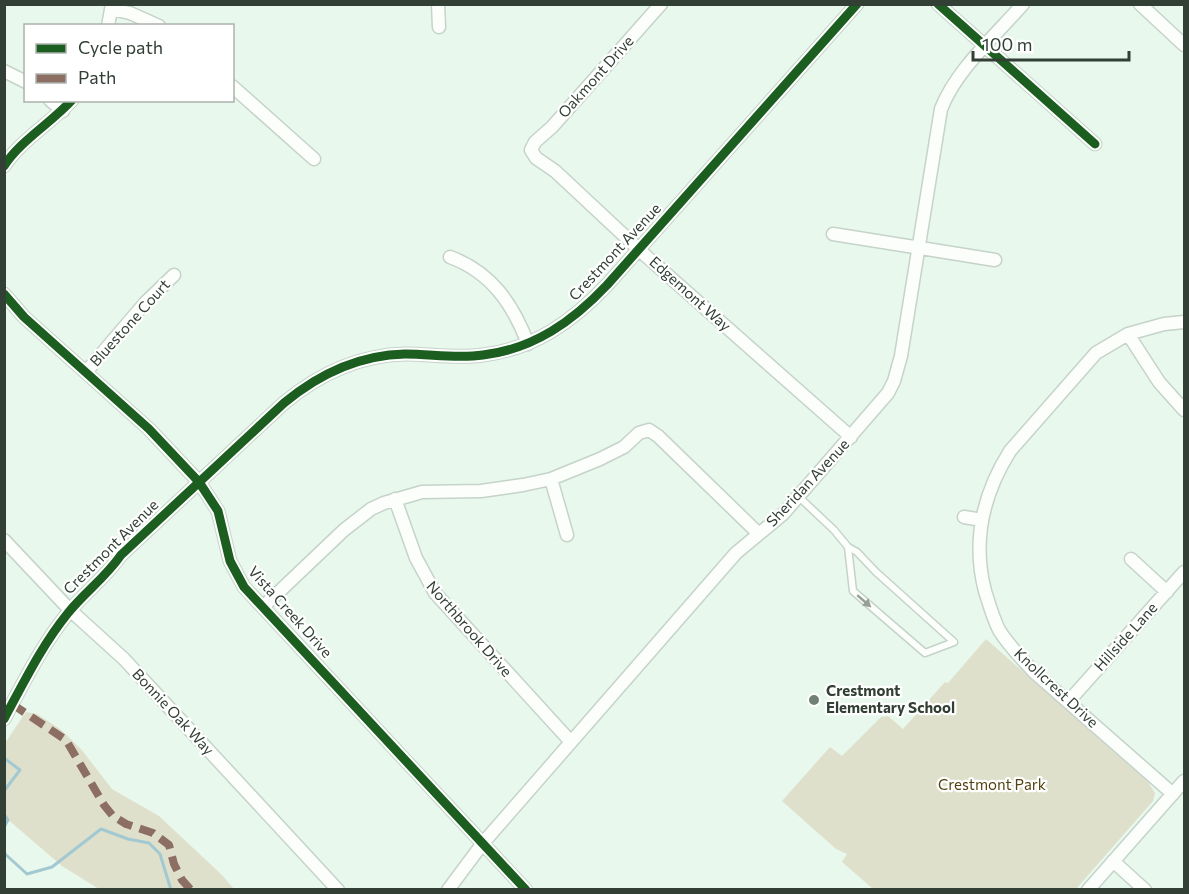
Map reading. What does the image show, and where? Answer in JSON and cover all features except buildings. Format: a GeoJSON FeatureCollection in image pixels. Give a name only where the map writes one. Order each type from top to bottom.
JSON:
{"type":"FeatureCollection","features":[{"type":"Feature","properties":{"kind":"street"},"geometry":{"type":"LineString","coordinates":[[438,4],[440,27]]}},
{"type":"Feature","properties":{"kind":"street","name":"Oakmont Drive"},"geometry":{"type":"LineString","coordinates":[[531,150],[535,142],[552,127],[661,4]]}},
{"type":"Feature","properties":{"kind":"street","name":"Crestmont Avenue"},"geometry":{"type":"LineString","coordinates":[[4,719],[38,655],[70,610],[110,571],[121,555],[292,397],[312,382],[344,366],[388,355],[482,356],[528,344],[559,328],[579,313],[639,249],[857,4]]}},
{"type":"Feature","properties":{"kind":"street"},"geometry":{"type":"LineString","coordinates":[[938,4],[1095,144]]}},
{"type":"Feature","properties":{"kind":"street","name":"Sheridan Avenue"},"geometry":{"type":"LineString","coordinates":[[448,890],[483,843],[736,553],[783,514],[879,405],[894,381],[901,356],[946,97],[957,78],[1023,4]]}},
{"type":"Feature","properties":{"kind":"street"},"geometry":{"type":"LineString","coordinates":[[1140,4],[1185,45]]}},
{"type":"Feature","properties":{"kind":"street"},"geometry":{"type":"LineString","coordinates":[[108,24],[111,7],[155,24]]}},
{"type":"Feature","properties":{"kind":"street"},"geometry":{"type":"LineString","coordinates":[[4,70],[24,81]]}},
{"type":"Feature","properties":{"kind":"street"},"geometry":{"type":"LineString","coordinates":[[234,88],[314,159]]}},
{"type":"Feature","properties":{"kind":"street"},"geometry":{"type":"LineString","coordinates":[[52,102],[63,111]]}},
{"type":"Feature","properties":{"kind":"street"},"geometry":{"type":"LineString","coordinates":[[4,166],[22,146],[70,102]]}},
{"type":"Feature","properties":{"kind":"street","name":"Edgemont Way"},"geometry":{"type":"LineString","coordinates":[[531,150],[536,158],[555,171],[639,249],[851,437]]}},
{"type":"Feature","properties":{"kind":"street"},"geometry":{"type":"LineString","coordinates":[[833,234],[995,260]]}},
{"type":"Feature","properties":{"kind":"street"},"geometry":{"type":"LineString","coordinates":[[450,257],[472,267],[504,295],[516,315],[528,344]]}},
{"type":"Feature","properties":{"kind":"street","name":"Bluestone Court"},"geometry":{"type":"LineString","coordinates":[[86,372],[145,303],[174,275]]}},
{"type":"Feature","properties":{"kind":"street","name":"Vista Creek Drive"},"geometry":{"type":"LineString","coordinates":[[4,294],[24,317],[153,432],[199,482],[218,511],[226,547],[244,587],[526,890]]}},
{"type":"Feature","properties":{"kind":"street","name":"Knollcrest Drive"},"geometry":{"type":"LineString","coordinates":[[1173,794],[1068,702],[1015,651],[999,628],[983,582],[979,556],[985,503],[1001,466],[1015,444],[1091,358],[1111,343],[1128,334],[1164,324],[1185,322]]}},
{"type":"Feature","properties":{"kind":"street"},"geometry":{"type":"LineString","coordinates":[[1128,334],[1160,382],[1185,410]]}},
{"type":"Feature","properties":{"kind":"street"},"geometry":{"type":"LineString","coordinates":[[263,607],[371,509],[395,499],[422,492],[481,491],[551,479],[624,447],[639,433],[649,430],[658,436],[759,534]]}},
{"type":"Feature","properties":{"kind":"street"},"geometry":{"type":"LineString","coordinates":[[551,479],[567,535]]}},
{"type":"Feature","properties":{"kind":"street","name":"Northbrook Drive"},"geometry":{"type":"LineString","coordinates":[[395,499],[416,558],[435,593],[571,742]]}},
{"type":"Feature","properties":{"kind":"street"},"geometry":{"type":"LineString","coordinates":[[964,517],[982,520]]}},
{"type":"Feature","properties":{"kind":"street","name":"Bonnie Oak Way"},"geometry":{"type":"LineString","coordinates":[[4,540],[70,610],[124,659],[338,890]]}},
{"type":"Feature","properties":{"kind":"street"},"geometry":{"type":"LineString","coordinates":[[1131,559],[1167,592]]}},
{"type":"Feature","properties":{"kind":"street","name":"Hillside Lane"},"geometry":{"type":"LineString","coordinates":[[1068,702],[1185,572]]}},
{"type":"Feature","properties":{"kind":"street"},"geometry":{"type":"LineString","coordinates":[[1088,890],[1185,781]]}},
{"type":"Feature","properties":{"kind":"street"},"geometry":{"type":"LineString","coordinates":[[1113,861],[1145,890]]}},
{"type":"Feature","properties":{"kind":"lane"},"geometry":{"type":"LineString","coordinates":[[799,497],[834,530],[848,548],[857,552],[954,642],[925,653],[853,591],[848,548]]}},
{"type":"Feature","properties":{"kind":"green space","name":"Crestmont Park"},"geometry":{"type":"Polygon","coordinates":[[[986,639],[1148,782],[1155,793],[1153,801],[1076,889],[873,889],[842,862],[847,854],[836,849],[782,801],[830,747],[842,756],[881,717],[888,716],[903,729],[945,682],[948,683],[986,639]]]}},
{"type":"Feature","properties":{"kind":"green space"},"geometry":{"type":"Polygon","coordinates":[[[26,712],[37,714],[60,729],[81,749],[112,789],[159,816],[234,889],[99,889],[62,866],[5,817],[5,743],[26,712]]]}},
{"type":"Feature","properties":{"kind":"waterway"},"geometry":{"type":"LineString","coordinates":[[4,758],[20,770],[4,791]]}},
{"type":"Feature","properties":{"kind":"waterway"},"geometry":{"type":"LineString","coordinates":[[4,814],[8,820],[4,827]]}},
{"type":"Feature","properties":{"kind":"waterway"},"geometry":{"type":"LineString","coordinates":[[4,853],[27,874],[52,867],[101,829],[128,839],[149,843],[160,854],[171,890]]}},
{"type":"Feature","properties":{"kind":"marked path"},"geometry":{"type":"LineString","coordinates":[[12,704],[66,740],[104,805],[113,816],[126,824],[153,833],[169,845],[174,864],[182,880],[191,890]]}},
{"type":"Feature","properties":{"kind":"cycle path"},"geometry":{"type":"LineString","coordinates":[[4,719],[42,651],[75,605],[121,555],[284,403],[311,383],[356,362],[388,355],[464,357],[502,352],[536,340],[566,321],[607,285],[857,4]]}},
{"type":"Feature","properties":{"kind":"cycle path"},"geometry":{"type":"LineString","coordinates":[[938,4],[1095,144]]}},
{"type":"Feature","properties":{"kind":"cycle path"},"geometry":{"type":"LineString","coordinates":[[4,166],[18,148],[70,102]]}},
{"type":"Feature","properties":{"kind":"cycle path"},"geometry":{"type":"LineString","coordinates":[[4,294],[24,317],[149,429],[199,482],[218,511],[230,561],[244,587],[526,890]]}},
{"type":"Feature","properties":{"kind":"place","name":"Crestmont Elementary School"},"geometry":{"type":"Point","coordinates":[814,700]}}]}
